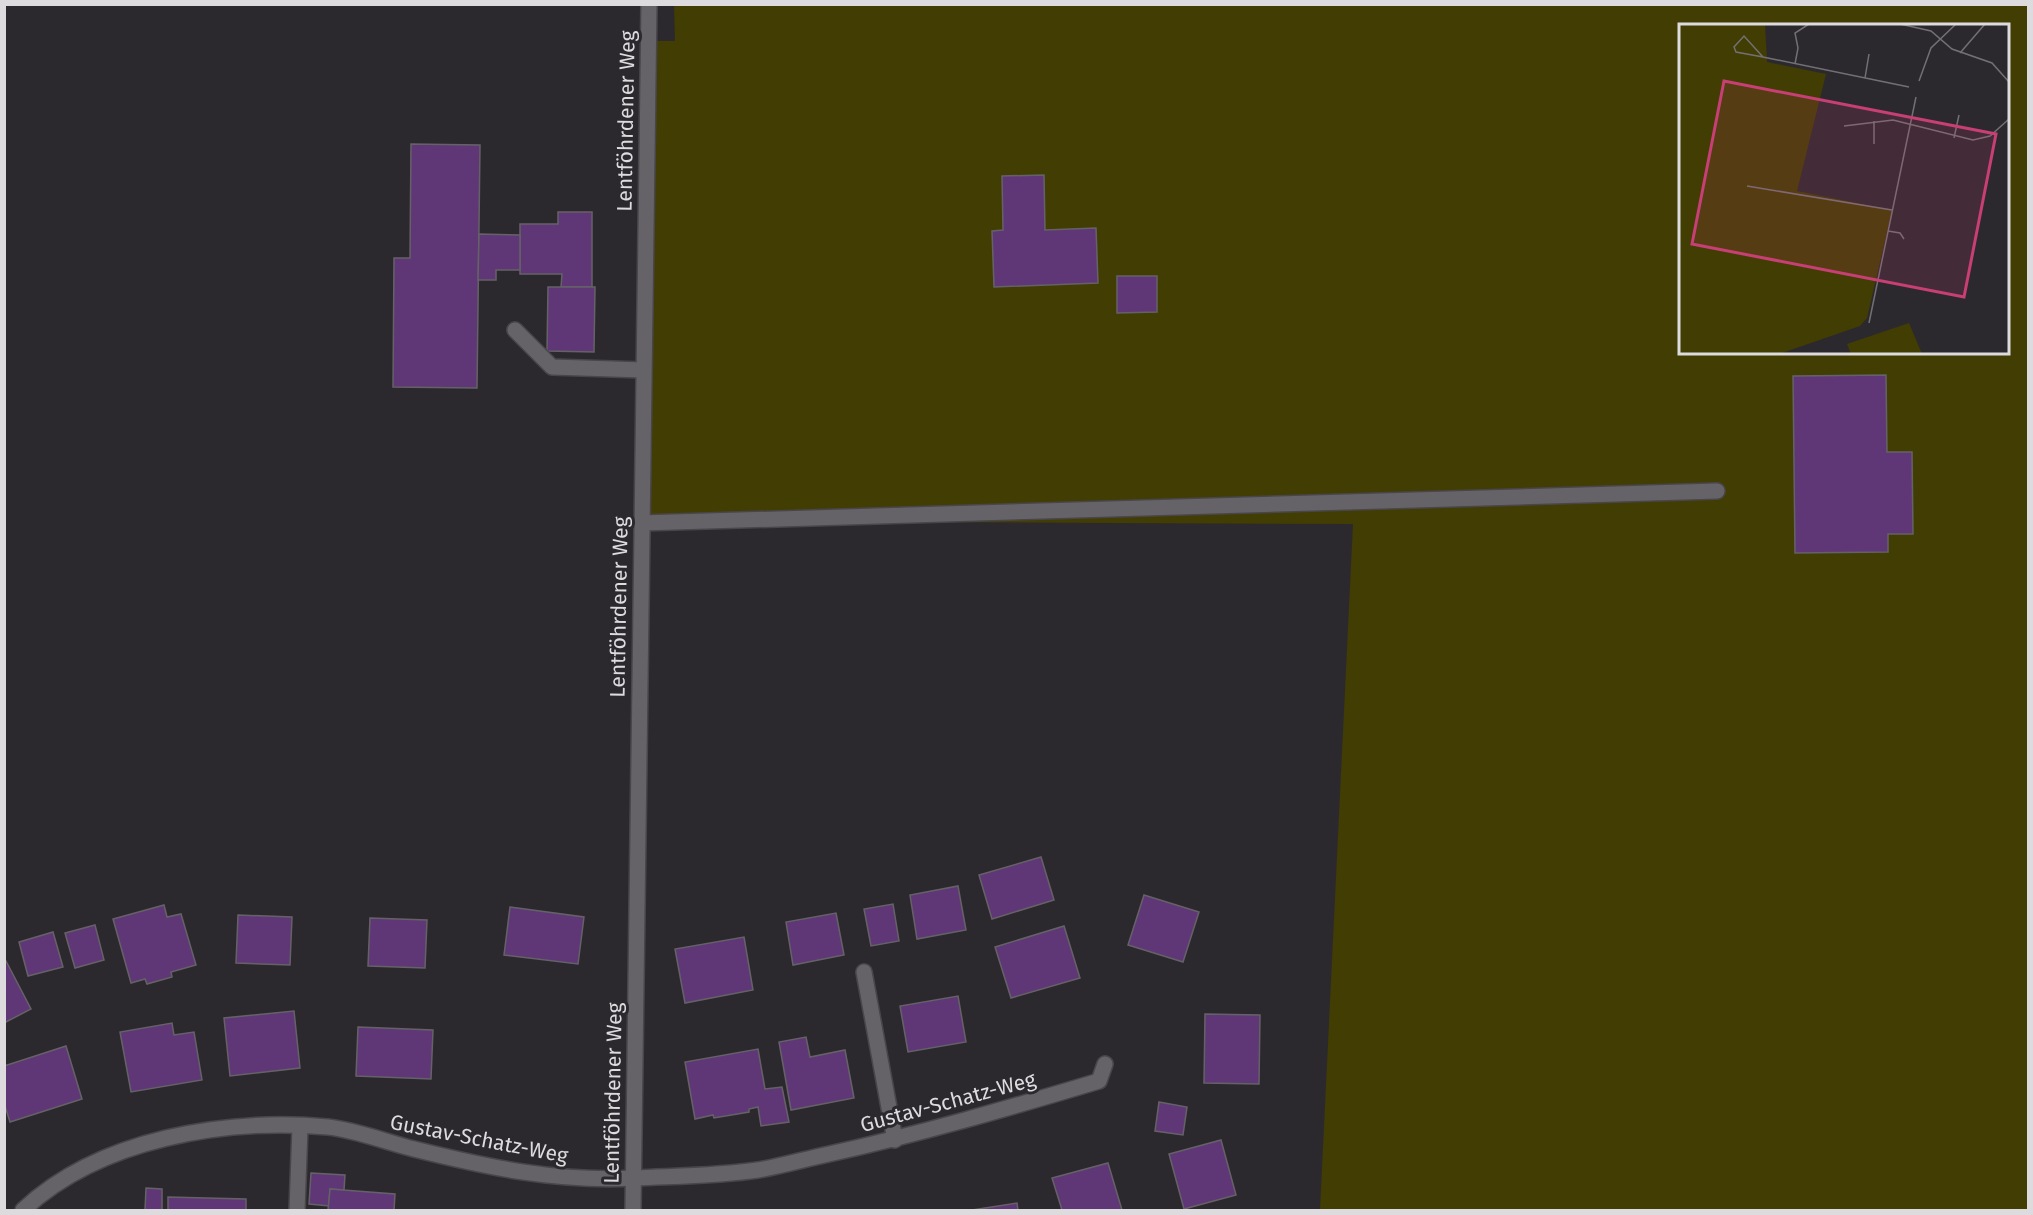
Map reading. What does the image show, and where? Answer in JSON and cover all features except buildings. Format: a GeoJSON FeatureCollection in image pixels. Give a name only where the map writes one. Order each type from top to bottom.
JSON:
{"type":"FeatureCollection","features":[{"type":"Feature","properties":{"kind":"street","name":"Lentföhrdener Weg"},"geometry":{"type":"LineString","coordinates":[[633,1210],[640,524],[649,4]]}},
{"type":"Feature","properties":{"kind":"street"},"geometry":{"type":"LineString","coordinates":[[515,330],[552,367],[643,369]]}},
{"type":"Feature","properties":{"kind":"street"},"geometry":{"type":"LineString","coordinates":[[640,524],[1717,491]]}},
{"type":"Feature","properties":{"kind":"street"},"geometry":{"type":"LineString","coordinates":[[864,972],[895,1140]]}},
{"type":"Feature","properties":{"kind":"street","name":"Gustav-Schatz-Weg"},"geometry":{"type":"LineString","coordinates":[[23,1210],[39,1196],[92,1164],[145,1143],[227,1128],[330,1127],[507,1170],[570,1179],[633,1178],[757,1170],[895,1140],[1099,1081],[1105,1064]]}},
{"type":"Feature","properties":{"kind":"street"},"geometry":{"type":"LineString","coordinates":[[297,1210],[300,1127]]}},
{"type":"Feature","properties":{"kind":"shaded area"},"geometry":{"type":"Polygon","coordinates":[[[674,5],[2028,5],[2028,1210],[1320,1210],[1353,524],[641,521],[649,41],[675,41],[674,5]]]}}]}
